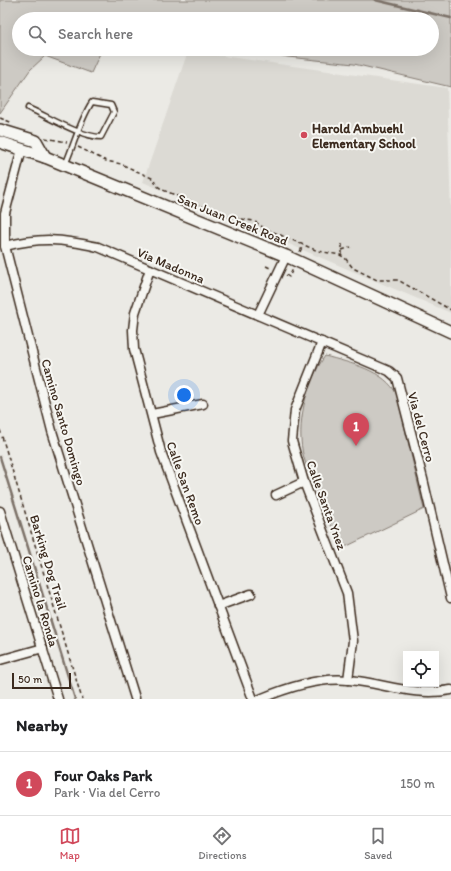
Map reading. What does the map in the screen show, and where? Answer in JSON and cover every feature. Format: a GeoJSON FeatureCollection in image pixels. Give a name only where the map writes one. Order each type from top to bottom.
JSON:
{"type":"FeatureCollection","features":[{"type":"Feature","properties":{"kind":"street"},"geometry":{"type":"LineString","coordinates":[[0,130],[36,141],[45,157]]}},
{"type":"Feature","properties":{"kind":"street","name":"San Juan Creek Road"},"geometry":{"type":"LineString","coordinates":[[0,142],[45,157],[286,256],[451,332]]}},
{"type":"Feature","properties":{"kind":"street","name":"Camino Santo Domingo"},"geometry":{"type":"LineString","coordinates":[[22,149],[4,213],[5,246],[52,431],[134,698]]}},
{"type":"Feature","properties":{"kind":"street","name":"Via Madonna"},"geometry":{"type":"LineString","coordinates":[[5,246],[41,240],[63,240],[98,247],[389,371],[397,378]]}},
{"type":"Feature","properties":{"kind":"street"},"geometry":{"type":"LineString","coordinates":[[258,315],[286,256]]}},
{"type":"Feature","properties":{"kind":"street","name":"Calle San Remo"},"geometry":{"type":"LineString","coordinates":[[150,269],[135,313],[133,330],[134,349],[161,452],[253,699]]}},
{"type":"Feature","properties":{"kind":"street","name":"Calle Santa Ynez"},"geometry":{"type":"LineString","coordinates":[[322,342],[295,410],[292,441],[304,482],[347,592],[353,641],[348,680]]}},
{"type":"Feature","properties":{"kind":"street","name":"Via del Cerro"},"geometry":{"type":"LineString","coordinates":[[397,378],[451,598]]}},
{"type":"Feature","properties":{"kind":"street"},"geometry":{"type":"LineString","coordinates":[[152,414],[203,404]]}},
{"type":"Feature","properties":{"kind":"street"},"geometry":{"type":"LineString","coordinates":[[276,495],[304,482]]}},
{"type":"Feature","properties":{"kind":"street","name":"Camino la Ronda"},"geometry":{"type":"LineString","coordinates":[[0,511],[58,699]]}},
{"type":"Feature","properties":{"kind":"street"},"geometry":{"type":"LineString","coordinates":[[218,606],[251,594]]}},
{"type":"Feature","properties":{"kind":"street"},"geometry":{"type":"LineString","coordinates":[[0,660],[43,648]]}},
{"type":"Feature","properties":{"kind":"street"},"geometry":{"type":"LineString","coordinates":[[260,699],[304,683],[348,680],[405,691],[451,690]]}},
{"type":"Feature","properties":{"kind":"lane"},"geometry":{"type":"LineString","coordinates":[[28,108],[79,131],[93,137],[101,137],[114,112],[110,105],[92,102],[79,131],[65,165]]}},
{"type":"Feature","properties":{"kind":"path"},"geometry":{"type":"LineString","coordinates":[[78,147],[106,162],[122,164],[145,174],[154,179],[156,186],[228,217],[254,221],[264,228],[318,251],[342,256],[352,268],[377,280],[398,280],[451,310]]}},
{"type":"Feature","properties":{"kind":"path"},"geometry":{"type":"LineString","coordinates":[[342,243],[342,256]]}},
{"type":"Feature","properties":{"kind":"path"},"geometry":{"type":"LineString","coordinates":[[342,250],[351,247]]}},
{"type":"Feature","properties":{"kind":"path","name":"Barking Dog Trail"},"geometry":{"type":"LineString","coordinates":[[0,430],[82,699]]}},
{"type":"Feature","properties":{"kind":"shaded area"},"geometry":{"type":"Polygon","coordinates":[[[0,0],[451,0],[451,87],[354,64],[283,56],[439,56],[439,12],[12,12],[12,56],[45,56],[30,70],[0,113],[0,0]]]}},
{"type":"Feature","properties":{"kind":"shaded area"},"geometry":{"type":"Polygon","coordinates":[[[45,56],[99,56],[91,73],[45,56]]]}},
{"type":"Feature","properties":{"kind":"shaded area","name":"Harold Ambuehl Elementary School"},"geometry":{"type":"Polygon","coordinates":[[[186,56],[223,56],[447,88],[451,216],[451,313],[143,182],[186,56]]]}},
{"type":"Feature","properties":{"kind":"shaded area"},"geometry":{"type":"Polygon","coordinates":[[[325,356],[356,365],[376,374],[391,386],[397,395],[424,509],[341,549],[312,481],[304,458],[302,446],[301,433],[304,405],[312,379],[325,356]]]}},
{"type":"Feature","properties":{"kind":"waterway"},"geometry":{"type":"LineString","coordinates":[[375,0],[426,12]]}},
{"type":"Feature","properties":{"kind":"waterway"},"geometry":{"type":"LineString","coordinates":[[439,15],[451,18]]}},
{"type":"Feature","properties":{"kind":"waterway"},"geometry":{"type":"LineString","coordinates":[[0,457],[75,699]]}},
{"type":"Feature","properties":{"kind":"place","name":"Harold Ambuehl Elementary School"},"geometry":{"type":"Point","coordinates":[304,135]}},
{"type":"Feature","properties":{"kind":"place","name":"Four Oaks Park"},"geometry":{"type":"Point","coordinates":[356,446]}}]}
